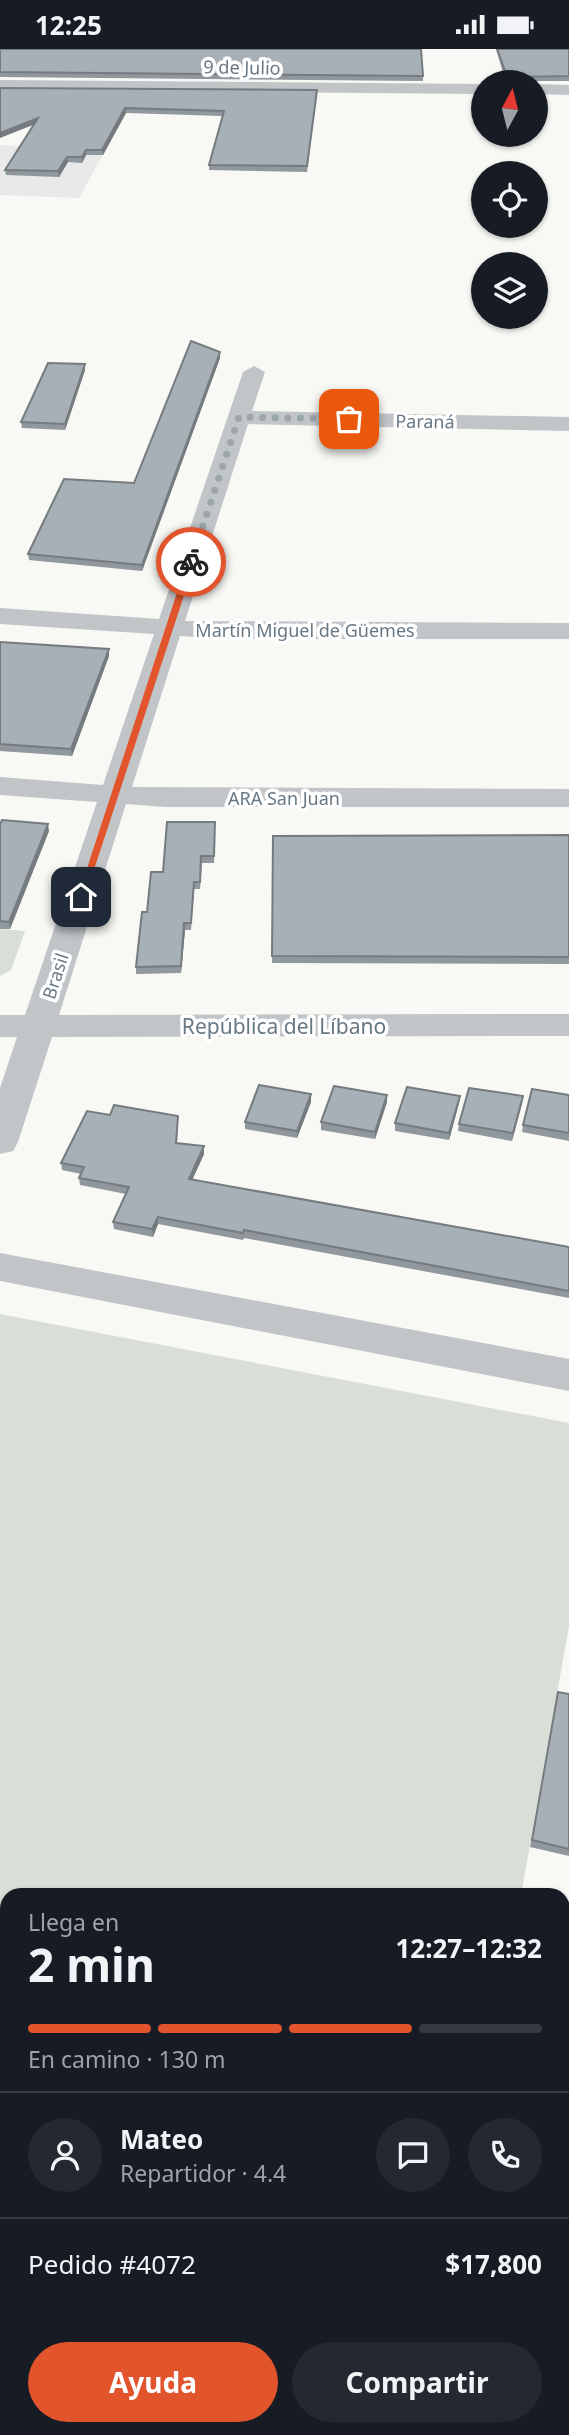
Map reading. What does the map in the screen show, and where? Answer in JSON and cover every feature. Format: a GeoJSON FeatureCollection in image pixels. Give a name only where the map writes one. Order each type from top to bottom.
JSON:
{"type":"FeatureCollection","features":[{"type":"Feature","properties":{"kind":"street","name":"9 de Julio"},"geometry":{"type":"LineString","coordinates":[[0,85],[471,89]]}},
{"type":"Feature","properties":{"kind":"street"},"geometry":{"type":"LineString","coordinates":[[548,89],[569,90]]}},
{"type":"Feature","properties":{"kind":"street","name":"Brasil"},"geometry":{"type":"LineString","coordinates":[[0,1142],[254,372]]}},
{"type":"Feature","properties":{"kind":"street","name":"Paraná"},"geometry":{"type":"LineString","coordinates":[[239,417],[569,424]]}},
{"type":"Feature","properties":{"kind":"street","name":"Martín Miguel de Güemes"},"geometry":{"type":"LineString","coordinates":[[0,616],[222,631],[569,631]]}},
{"type":"Feature","properties":{"kind":"street","name":"ARA San Juan"},"geometry":{"type":"LineString","coordinates":[[0,786],[166,798],[569,798]]}},
{"type":"Feature","properties":{"kind":"street","name":"República del Líbano"},"geometry":{"type":"LineString","coordinates":[[0,1026],[569,1025]]}},
{"type":"Feature","properties":{"kind":"street"},"geometry":{"type":"LineString","coordinates":[[0,1267],[569,1375]]}},
{"type":"Feature","properties":{"kind":"shaded area"},"geometry":{"type":"Polygon","coordinates":[[[0,145],[106,149],[79,198],[0,195],[0,145]]]}},
{"type":"Feature","properties":{"kind":"shaded area"},"geometry":{"type":"Polygon","coordinates":[[[0,929],[25,931],[11,970],[0,976],[0,929]]]}},
{"type":"Feature","properties":{"kind":"shaded area"},"geometry":{"type":"Polygon","coordinates":[[[0,1314],[569,1423],[569,1626],[522,1888],[0,1888],[0,1314]]]}},
{"type":"Feature","properties":{"kind":"building"},"geometry":{"type":"Polygon","coordinates":[[[0,49],[421,49],[423,76],[0,72],[0,49]]]}},
{"type":"Feature","properties":{"kind":"building"},"geometry":{"type":"Polygon","coordinates":[[[497,49],[569,49],[569,76],[548,76],[548,70],[505,70],[497,49]]]}},
{"type":"Feature","properties":{"kind":"building"},"geometry":{"type":"Polygon","coordinates":[[[0,88],[317,90],[307,166],[209,165],[224,111],[125,108],[102,150],[86,150],[82,157],[67,157],[58,171],[5,170],[38,118],[0,133],[0,88]]]}},
{"type":"Feature","properties":{"kind":"building"},"geometry":{"type":"Polygon","coordinates":[[[191,341],[220,352],[142,565],[28,554],[64,479],[134,483],[191,341]]]}},
{"type":"Feature","properties":{"kind":"building"},"geometry":{"type":"Polygon","coordinates":[[[48,363],[85,364],[65,424],[21,422],[48,363]]]}},
{"type":"Feature","properties":{"kind":"building"},"geometry":{"type":"Polygon","coordinates":[[[0,642],[109,649],[71,749],[0,744],[0,642]]]}},
{"type":"Feature","properties":{"kind":"building"},"geometry":{"type":"Polygon","coordinates":[[[2,820],[48,824],[9,922],[0,921],[2,820]]]}},
{"type":"Feature","properties":{"kind":"building"},"geometry":{"type":"Polygon","coordinates":[[[167,822],[215,822],[214,856],[201,856],[200,882],[194,882],[191,923],[184,923],[181,966],[136,967],[142,912],[147,912],[151,872],[163,872],[167,822]]]}},
{"type":"Feature","properties":{"kind":"building"},"geometry":{"type":"Polygon","coordinates":[[[569,835],[569,957],[272,956],[273,836],[569,835]]]}},
{"type":"Feature","properties":{"kind":"building"},"geometry":{"type":"Polygon","coordinates":[[[259,1085],[311,1094],[297,1131],[245,1122],[259,1085]]]}},
{"type":"Feature","properties":{"kind":"building"},"geometry":{"type":"Polygon","coordinates":[[[334,1086],[387,1095],[375,1132],[321,1122],[334,1086]]]}},
{"type":"Feature","properties":{"kind":"building"},"geometry":{"type":"Polygon","coordinates":[[[407,1087],[460,1096],[449,1133],[395,1123],[407,1087]]]}},
{"type":"Feature","properties":{"kind":"building"},"geometry":{"type":"Polygon","coordinates":[[[469,1088],[523,1096],[513,1133],[459,1124],[469,1088]]]}},
{"type":"Feature","properties":{"kind":"building"},"geometry":{"type":"Polygon","coordinates":[[[532,1089],[569,1095],[569,1133],[523,1125],[532,1089]]]}},
{"type":"Feature","properties":{"kind":"building"},"geometry":{"type":"Polygon","coordinates":[[[114,1105],[178,1116],[176,1143],[204,1146],[189,1179],[569,1247],[569,1291],[244,1230],[243,1233],[158,1217],[152,1229],[113,1222],[129,1187],[79,1178],[84,1167],[61,1163],[87,1111],[110,1115],[114,1105]]]}},
{"type":"Feature","properties":{"kind":"building"},"geometry":{"type":"Polygon","coordinates":[[[558,1692],[569,1694],[569,1849],[532,1840],[558,1692]]]}},
{"type":"Feature","properties":{"kind":"way so far"},"geometry":{"type":"LineString","coordinates":[[191,562],[239,417],[349,419]]}},
{"type":"Feature","properties":{"kind":"route"},"geometry":{"type":"LineString","coordinates":[[81,897],[191,562]]}}]}
